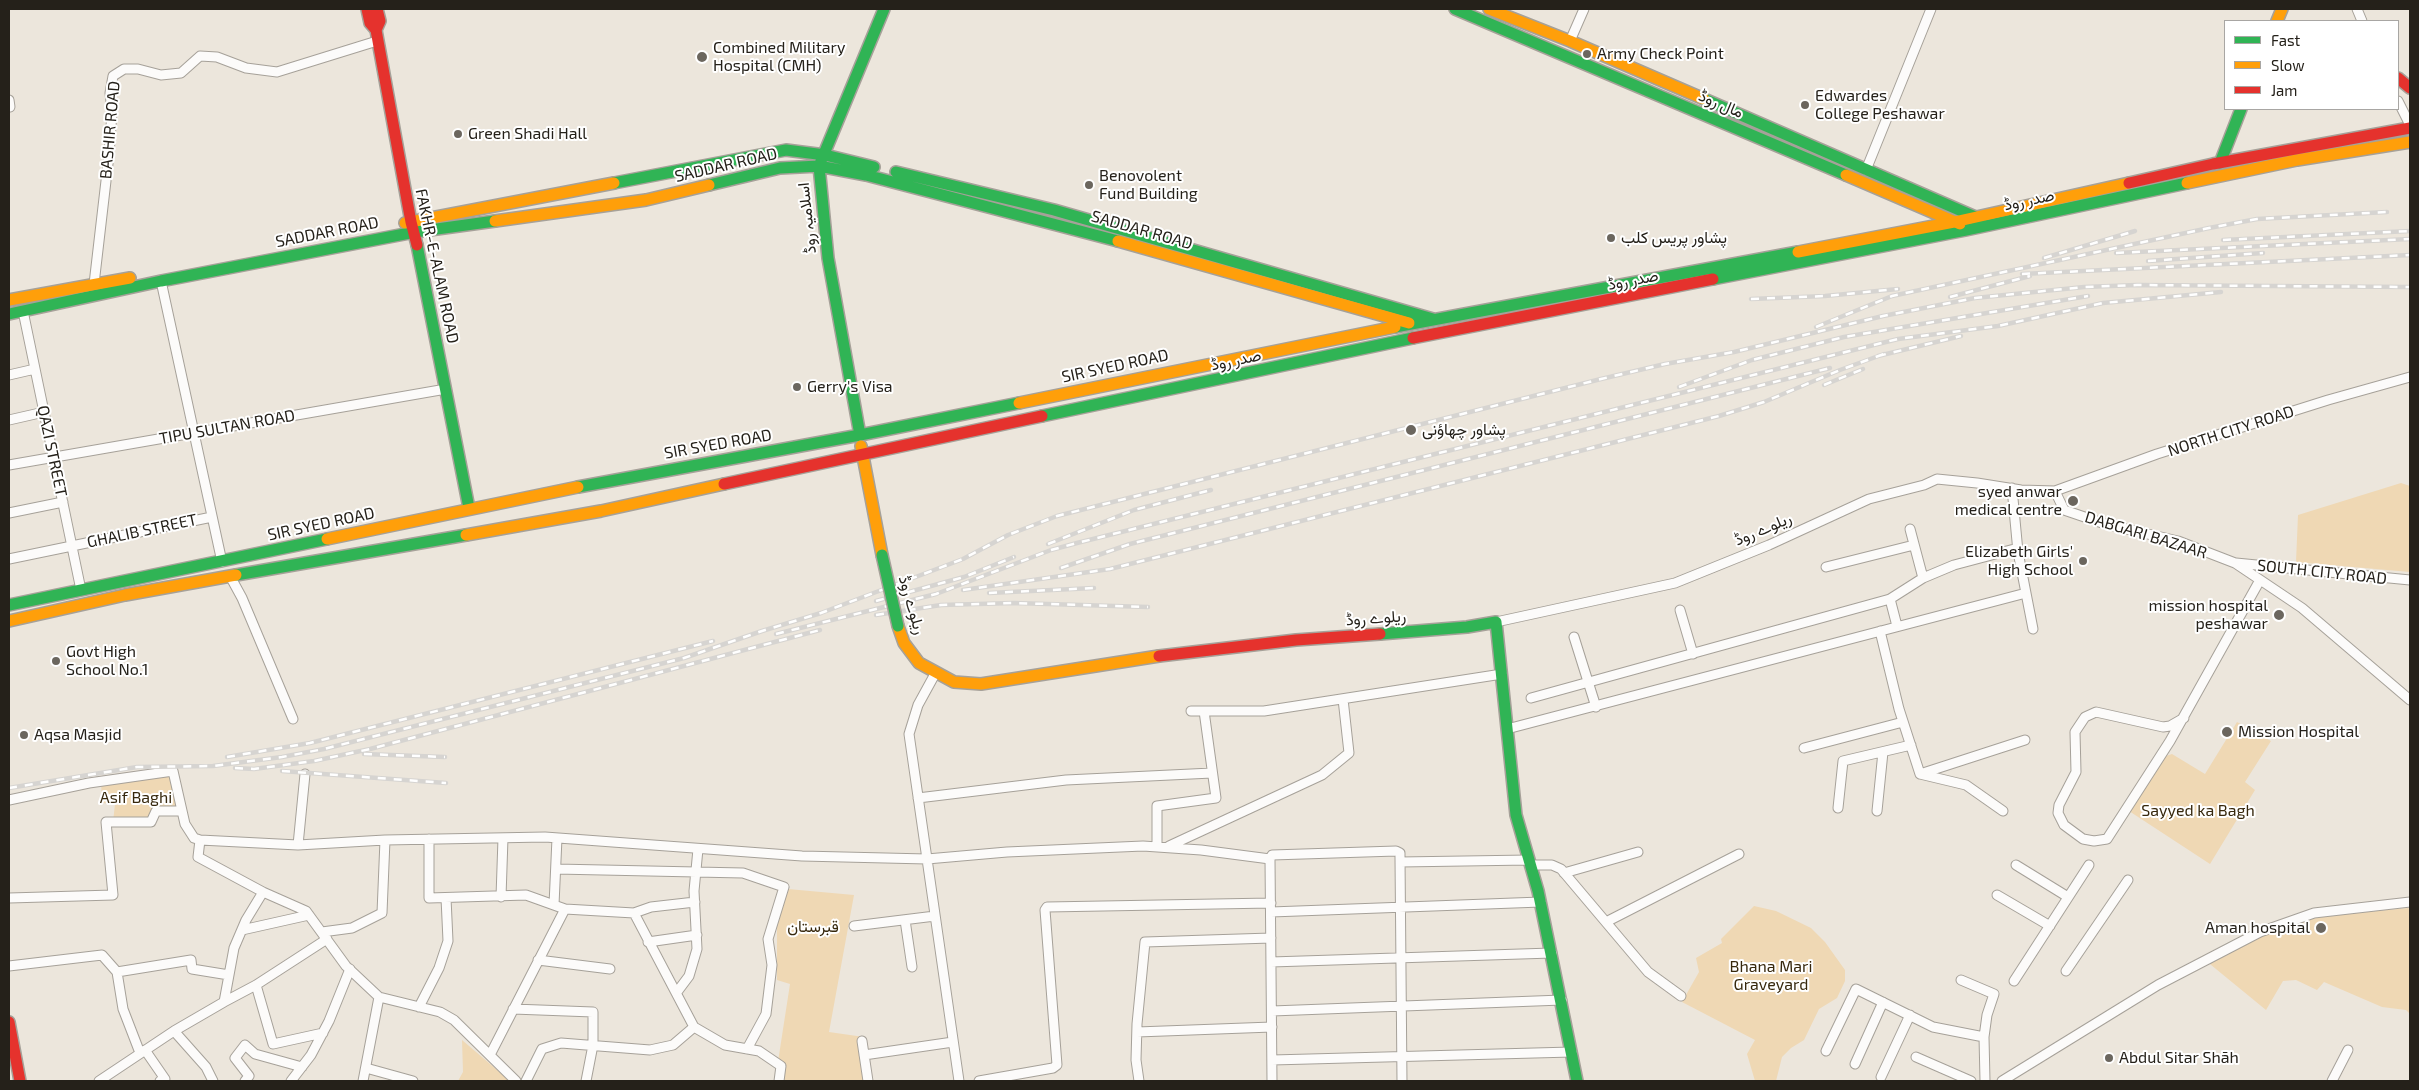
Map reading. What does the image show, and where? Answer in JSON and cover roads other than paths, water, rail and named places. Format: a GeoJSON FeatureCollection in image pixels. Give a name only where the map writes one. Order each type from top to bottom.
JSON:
{"type":"FeatureCollection","features":[{"type":"Feature","properties":{"kind":"main road","name":"FAKHR-E-ALAM ROAD"},"geometry":{"type":"LineString","coordinates":[[367,9],[370,23],[377,35],[469,508]]}},
{"type":"Feature","properties":{"kind":"main road","name":"FAKHR-E-ALAM ROAD"},"geometry":{"type":"LineString","coordinates":[[377,9],[380,21],[377,35]]}},
{"type":"Feature","properties":{"kind":"main road","name":"اسلامیہ روڈ"},"geometry":{"type":"LineString","coordinates":[[860,435],[828,258],[819,166],[884,9]]}},
{"type":"Feature","properties":{"kind":"main road","name":"مال روڈ"},"geometry":{"type":"LineString","coordinates":[[1455,9],[1954,222]]}},
{"type":"Feature","properties":{"kind":"main road","name":"مال روڈ"},"geometry":{"type":"LineString","coordinates":[[1489,9],[1570,41],[1866,170],[1975,223],[1996,224]]}},
{"type":"Feature","properties":{"kind":"main road"},"geometry":{"type":"LineString","coordinates":[[1564,54],[1570,41]]}},
{"type":"Feature","properties":{"kind":"main road"},"geometry":{"type":"LineString","coordinates":[[2399,79],[2410,88]]}},
{"type":"Feature","properties":{"kind":"main road"},"geometry":{"type":"LineString","coordinates":[[2220,163],[2241,110]]}},
{"type":"Feature","properties":{"kind":"main road","name":"صدر روڈ"},"geometry":{"type":"LineString","coordinates":[[230,576],[601,511],[862,454],[1439,333],[1975,223],[2220,163],[2410,126]]}},
{"type":"Feature","properties":{"kind":"main road","name":"صدر روڈ"},"geometry":{"type":"LineString","coordinates":[[1996,224],[2297,160],[2410,142]]}},
{"type":"Feature","properties":{"kind":"main road","name":"SADDAR ROAD"},"geometry":{"type":"LineString","coordinates":[[9,314],[413,227],[786,150],[825,155],[1054,210],[1338,297],[1439,333]]}},
{"type":"Feature","properties":{"kind":"main road","name":"SADDAR ROAD"},"geometry":{"type":"LineString","coordinates":[[9,300],[413,227],[646,200],[780,168],[819,166],[866,174],[1338,297],[1434,319]]}},
{"type":"Feature","properties":{"kind":"main road","name":"صدر روڈ"},"geometry":{"type":"LineString","coordinates":[[1434,319],[1954,222],[1975,223]]}},
{"type":"Feature","properties":{"kind":"main road","name":"SIR SYED ROAD"},"geometry":{"type":"LineString","coordinates":[[9,605],[222,562],[469,508],[639,474],[860,435],[1434,319]]}},
{"type":"Feature","properties":{"kind":"main road","name":"ریلوے روڈ"},"geometry":{"type":"LineString","coordinates":[[860,435],[882,555],[898,626],[904,643],[919,664],[954,682],[981,684],[1176,654],[1296,640],[1467,627],[1496,622]]}},
{"type":"Feature","properties":{"kind":"main road"},"geometry":{"type":"LineString","coordinates":[[9,621],[125,595],[230,576],[222,562]]}},
{"type":"Feature","properties":{"kind":"main road"},"geometry":{"type":"LineString","coordinates":[[1496,622],[1516,815],[1541,902],[1577,1081]]}},
{"type":"Feature","properties":{"kind":"main road"},"geometry":{"type":"LineString","coordinates":[[9,1022],[20,1081]]}},
{"type":"Feature","properties":{"kind":"street"},"geometry":{"type":"LineString","coordinates":[[1570,41],[1584,9]]}},
{"type":"Feature","properties":{"kind":"street"},"geometry":{"type":"LineString","coordinates":[[1866,170],[1931,9]]}},
{"type":"Feature","properties":{"kind":"street","name":"BASHIR ROAD"},"geometry":{"type":"LineString","coordinates":[[94,284],[109,155],[112,112],[110,94],[113,76],[124,69],[138,69],[162,76],[181,73],[200,56],[217,57],[246,68],[277,72],[377,35]]}},
{"type":"Feature","properties":{"kind":"street"},"geometry":{"type":"LineString","coordinates":[[2399,103],[2410,126]]}},
{"type":"Feature","properties":{"kind":"street"},"geometry":{"type":"LineString","coordinates":[[161,281],[222,562]]}},
{"type":"Feature","properties":{"kind":"street","name":"QAZI STREET"},"geometry":{"type":"LineString","coordinates":[[23,311],[81,590]]}},
{"type":"Feature","properties":{"kind":"street"},"geometry":{"type":"LineString","coordinates":[[9,375],[35,369]]}},
{"type":"Feature","properties":{"kind":"street","name":"NORTH CITY ROAD"},"geometry":{"type":"LineString","coordinates":[[2055,491],[2176,448],[2328,400],[2410,377]]}},
{"type":"Feature","properties":{"kind":"street","name":"TIPU SULTAN ROAD"},"geometry":{"type":"LineString","coordinates":[[9,465],[446,390]]}},
{"type":"Feature","properties":{"kind":"street"},"geometry":{"type":"LineString","coordinates":[[9,420],[44,412]]}},
{"type":"Feature","properties":{"kind":"street","name":"ریلوے روڈ"},"geometry":{"type":"LineString","coordinates":[[1496,622],[1675,583],[1769,546],[1869,499],[1924,485],[1937,479],[2055,491]]}},
{"type":"Feature","properties":{"kind":"street"},"geometry":{"type":"LineString","coordinates":[[2012,488],[2018,548],[2033,629]]}},
{"type":"Feature","properties":{"kind":"street","name":"DABGARI BAZAAR"},"geometry":{"type":"LineString","coordinates":[[2055,491],[2064,510],[2105,524],[2178,541],[2235,563],[2302,608],[2410,700]]}},
{"type":"Feature","properties":{"kind":"street"},"geometry":{"type":"LineString","coordinates":[[9,513],[63,502]]}},
{"type":"Feature","properties":{"kind":"street","name":"GHALIB STREET"},"geometry":{"type":"LineString","coordinates":[[9,558],[212,517]]}},
{"type":"Feature","properties":{"kind":"street"},"geometry":{"type":"LineString","coordinates":[[1910,529],[1923,578]]}},
{"type":"Feature","properties":{"kind":"street"},"geometry":{"type":"LineString","coordinates":[[1826,567],[1914,545]]}},
{"type":"Feature","properties":{"kind":"street"},"geometry":{"type":"LineString","coordinates":[[1531,698],[1890,599],[1923,578],[1954,565],[2018,548]]}},
{"type":"Feature","properties":{"kind":"street","name":"SOUTH CITY ROAD"},"geometry":{"type":"LineString","coordinates":[[2235,563],[2410,580]]}},
{"type":"Feature","properties":{"kind":"street"},"geometry":{"type":"LineString","coordinates":[[230,576],[242,598],[293,719]]}},
{"type":"Feature","properties":{"kind":"street"},"geometry":{"type":"LineString","coordinates":[[2184,718],[2170,726],[2163,726],[2096,712],[2084,717],[2075,732],[2076,772],[2059,805],[2058,813],[2064,825],[2083,839],[2094,841],[2107,839],[2184,718],[2260,580]]}},
{"type":"Feature","properties":{"kind":"street"},"geometry":{"type":"LineString","coordinates":[[1507,729],[2026,593]]}},
{"type":"Feature","properties":{"kind":"street"},"geometry":{"type":"LineString","coordinates":[[1890,599],[1897,626]]}},
{"type":"Feature","properties":{"kind":"street"},"geometry":{"type":"LineString","coordinates":[[1680,610],[1692,654]]}},
{"type":"Feature","properties":{"kind":"street"},"geometry":{"type":"LineString","coordinates":[[1880,631],[1903,722],[1920,774]]}},
{"type":"Feature","properties":{"kind":"street"},"geometry":{"type":"LineString","coordinates":[[1574,637],[1596,707]]}},
{"type":"Feature","properties":{"kind":"street"},"geometry":{"type":"LineString","coordinates":[[936,674],[918,705],[909,734],[958,1081]]}},
{"type":"Feature","properties":{"kind":"street"},"geometry":{"type":"LineString","coordinates":[[1191,711],[1264,711],[1502,674]]}},
{"type":"Feature","properties":{"kind":"street"},"geometry":{"type":"LineString","coordinates":[[1167,847],[1322,775],[1349,753],[1343,700]]}},
{"type":"Feature","properties":{"kind":"street"},"geometry":{"type":"LineString","coordinates":[[1157,846],[1157,806],[1216,798],[1204,711]]}},
{"type":"Feature","properties":{"kind":"street"},"geometry":{"type":"LineString","coordinates":[[1804,748],[1903,722]]}},
{"type":"Feature","properties":{"kind":"street"},"geometry":{"type":"LineString","coordinates":[[1920,774],[2025,740]]}},
{"type":"Feature","properties":{"kind":"street"},"geometry":{"type":"LineString","coordinates":[[1838,808],[1843,761],[1911,745]]}},
{"type":"Feature","properties":{"kind":"street"},"geometry":{"type":"LineString","coordinates":[[1876,811],[1882,752]]}},
{"type":"Feature","properties":{"kind":"street"},"geometry":{"type":"LineString","coordinates":[[9,800],[89,783],[173,771],[188,832],[200,840],[298,845],[385,840],[557,838],[802,856],[927,859],[1006,852],[1157,846],[1270,859]]}},
{"type":"Feature","properties":{"kind":"street"},"geometry":{"type":"LineString","coordinates":[[918,798],[1066,780],[1212,773]]}},
{"type":"Feature","properties":{"kind":"street"},"geometry":{"type":"LineString","coordinates":[[298,845],[305,774]]}},
{"type":"Feature","properties":{"kind":"street"},"geometry":{"type":"LineString","coordinates":[[1920,774],[1966,785],[2004,811]]}},
{"type":"Feature","properties":{"kind":"street"},"geometry":{"type":"LineString","coordinates":[[9,898],[113,895],[106,822],[151,822],[156,811],[182,811]]}},
{"type":"Feature","properties":{"kind":"street"},"geometry":{"type":"LineString","coordinates":[[501,897],[503,838]]}},
{"type":"Feature","properties":{"kind":"street"},"geometry":{"type":"LineString","coordinates":[[554,905],[557,838]]}},
{"type":"Feature","properties":{"kind":"street"},"geometry":{"type":"LineString","coordinates":[[429,839],[429,898],[526,895],[565,909],[634,913],[651,907],[695,902]]}},
{"type":"Feature","properties":{"kind":"street"},"geometry":{"type":"LineString","coordinates":[[200,840],[198,857],[263,892],[306,911],[350,969],[378,998],[440,1012],[454,1020],[516,1081]]}},
{"type":"Feature","properties":{"kind":"street"},"geometry":{"type":"LineString","coordinates":[[99,1081],[174,1031],[256,985],[324,936],[352,928],[382,913],[385,840]]}},
{"type":"Feature","properties":{"kind":"street"},"geometry":{"type":"LineString","coordinates":[[677,992],[690,976],[697,949],[695,902],[698,849]]}},
{"type":"Feature","properties":{"kind":"street"},"geometry":{"type":"LineString","coordinates":[[1272,1081],[1270,859],[1272,855],[1276,853],[1396,852],[1400,853],[1402,1081]]}},
{"type":"Feature","properties":{"kind":"street"},"geometry":{"type":"LineString","coordinates":[[1564,873],[1638,852]]}},
{"type":"Feature","properties":{"kind":"street"},"geometry":{"type":"LineString","coordinates":[[1606,922],[1739,854]]}},
{"type":"Feature","properties":{"kind":"street"},"geometry":{"type":"LineString","coordinates":[[1400,862],[1530,863],[1552,865],[1564,873],[1648,972],[1681,996]]}},
{"type":"Feature","properties":{"kind":"street"},"geometry":{"type":"LineString","coordinates":[[2014,981],[2089,865]]}},
{"type":"Feature","properties":{"kind":"street"},"geometry":{"type":"LineString","coordinates":[[2016,866],[2068,897]]}},
{"type":"Feature","properties":{"kind":"street"},"geometry":{"type":"LineString","coordinates":[[556,869],[743,873],[784,887],[768,939],[772,965],[766,1014],[747,1049]]}},
{"type":"Feature","properties":{"kind":"street"},"geometry":{"type":"LineString","coordinates":[[2066,971],[2128,880]]}},
{"type":"Feature","properties":{"kind":"street"},"geometry":{"type":"LineString","coordinates":[[224,1002],[234,948],[263,892]]}},
{"type":"Feature","properties":{"kind":"street"},"geometry":{"type":"LineString","coordinates":[[1998,894],[2050,926]]}},
{"type":"Feature","properties":{"kind":"street"},"geometry":{"type":"LineString","coordinates":[[419,1007],[439,968],[448,941],[446,898]]}},
{"type":"Feature","properties":{"kind":"street"},"geometry":{"type":"LineString","coordinates":[[979,1081],[1054,1068],[1057,1065],[1045,910],[1047,907],[1400,907],[1541,902]]}},
{"type":"Feature","properties":{"kind":"street"},"geometry":{"type":"LineString","coordinates":[[2002,1081],[2158,985],[2260,932],[2314,913],[2410,902]]}},
{"type":"Feature","properties":{"kind":"street"},"geometry":{"type":"LineString","coordinates":[[490,1055],[565,909]]}},
{"type":"Feature","properties":{"kind":"street"},"geometry":{"type":"LineString","coordinates":[[634,913],[694,1027],[725,1044],[759,1051],[781,1066],[778,1081]]}},
{"type":"Feature","properties":{"kind":"street"},"geometry":{"type":"LineString","coordinates":[[242,930],[309,914]]}},
{"type":"Feature","properties":{"kind":"street"},"geometry":{"type":"LineString","coordinates":[[854,926],[935,916]]}},
{"type":"Feature","properties":{"kind":"street"},"geometry":{"type":"LineString","coordinates":[[905,920],[912,967]]}},
{"type":"Feature","properties":{"kind":"street"},"geometry":{"type":"LineString","coordinates":[[648,942],[697,935]]}},
{"type":"Feature","properties":{"kind":"street"},"geometry":{"type":"LineString","coordinates":[[1139,1081],[1136,1060],[1137,1032],[1145,942],[1271,938]]}},
{"type":"Feature","properties":{"kind":"street"},"geometry":{"type":"LineString","coordinates":[[1272,962],[1552,954]]}},
{"type":"Feature","properties":{"kind":"street"},"geometry":{"type":"LineString","coordinates":[[9,966],[102,955],[117,972],[123,1009],[142,1051],[165,1079],[160,1081]]}},
{"type":"Feature","properties":{"kind":"street"},"geometry":{"type":"LineString","coordinates":[[117,972],[191,960],[192,969],[229,975]]}},
{"type":"Feature","properties":{"kind":"street"},"geometry":{"type":"LineString","coordinates":[[538,960],[610,968]]}},
{"type":"Feature","properties":{"kind":"street"},"geometry":{"type":"LineString","coordinates":[[291,1081],[323,1033],[350,969]]}},
{"type":"Feature","properties":{"kind":"street"},"geometry":{"type":"LineString","coordinates":[[1961,980],[1994,994],[1987,1015],[1984,1038],[1985,1081]]}},
{"type":"Feature","properties":{"kind":"street"},"geometry":{"type":"LineString","coordinates":[[256,985],[273,1044],[323,1033]]}},
{"type":"Feature","properties":{"kind":"street"},"geometry":{"type":"LineString","coordinates":[[1826,1051],[1856,988],[1933,1027],[1984,1038]]}},
{"type":"Feature","properties":{"kind":"street"},"geometry":{"type":"LineString","coordinates":[[363,1081],[378,998]]}},
{"type":"Feature","properties":{"kind":"street"},"geometry":{"type":"LineString","coordinates":[[1272,1011],[1562,1000]]}},
{"type":"Feature","properties":{"kind":"street"},"geometry":{"type":"LineString","coordinates":[[1855,1064],[1883,1002]]}},
{"type":"Feature","properties":{"kind":"street"},"geometry":{"type":"LineString","coordinates":[[513,1009],[593,1012],[593,1045],[586,1081]]}},
{"type":"Feature","properties":{"kind":"street"},"geometry":{"type":"LineString","coordinates":[[1881,1077],[1910,1015]]}},
{"type":"Feature","properties":{"kind":"street"},"geometry":{"type":"LineString","coordinates":[[526,1081],[542,1049],[561,1043],[650,1050],[673,1045],[694,1027]]}},
{"type":"Feature","properties":{"kind":"street"},"geometry":{"type":"LineString","coordinates":[[1137,1032],[1272,1027]]}},
{"type":"Feature","properties":{"kind":"street"},"geometry":{"type":"LineString","coordinates":[[174,1031],[206,1067],[213,1081]]}},
{"type":"Feature","properties":{"kind":"street"},"geometry":{"type":"LineString","coordinates":[[862,1041],[868,1081]]}},
{"type":"Feature","properties":{"kind":"street"},"geometry":{"type":"LineString","coordinates":[[864,1055],[953,1042]]}},
{"type":"Feature","properties":{"kind":"street"},"geometry":{"type":"LineString","coordinates":[[245,1081],[249,1076],[235,1058],[245,1045],[255,1054],[302,1067]]}},
{"type":"Feature","properties":{"kind":"street"},"geometry":{"type":"LineString","coordinates":[[2332,1081],[2348,1050]]}},
{"type":"Feature","properties":{"kind":"street"},"geometry":{"type":"LineString","coordinates":[[1272,1060],[1572,1052]]}},
{"type":"Feature","properties":{"kind":"street"},"geometry":{"type":"LineString","coordinates":[[1916,1057],[1971,1081]]}},
{"type":"Feature","properties":{"kind":"street"},"geometry":{"type":"LineString","coordinates":[[366,1068],[413,1081]]}},
{"type":"Feature","properties":{"kind":"railway"},"geometry":{"type":"LineString","coordinates":[[1816,327],[1892,296],[2209,228],[2257,219],[2387,212]]}},
{"type":"Feature","properties":{"kind":"railway"},"geometry":{"type":"LineString","coordinates":[[2044,258],[2135,231]]}},
{"type":"Feature","properties":{"kind":"railway"},"geometry":{"type":"LineString","coordinates":[[2223,240],[2410,231]]}},
{"type":"Feature","properties":{"kind":"railway"},"geometry":{"type":"LineString","coordinates":[[2116,253],[2410,239]]}},
{"type":"Feature","properties":{"kind":"railway"},"geometry":{"type":"LineString","coordinates":[[2148,261],[2263,253]]}},
{"type":"Feature","properties":{"kind":"railway"},"geometry":{"type":"LineString","coordinates":[[2022,274],[2410,255]]}},
{"type":"Feature","properties":{"kind":"railway"},"geometry":{"type":"LineString","coordinates":[[1950,297],[2030,276]]}},
{"type":"Feature","properties":{"kind":"railway"},"geometry":{"type":"LineString","coordinates":[[9,788],[137,767],[213,766],[282,757],[324,749],[684,658],[821,613],[963,559],[1008,535],[1057,516],[1601,379],[1665,364],[1734,352],[1883,316],[1975,298],[2084,287],[2137,285],[2410,287]]}},
{"type":"Feature","properties":{"kind":"railway"},"geometry":{"type":"LineString","coordinates":[[1751,299],[1825,296],[1898,289]]}},
{"type":"Feature","properties":{"kind":"railway"},"geometry":{"type":"LineString","coordinates":[[776,634],[936,594],[1051,550],[1077,543],[1898,339],[1998,326],[2103,303],[2221,292]]}},
{"type":"Feature","properties":{"kind":"railway"},"geometry":{"type":"LineString","coordinates":[[1679,387],[1752,360],[1844,337],[2088,296]]}},
{"type":"Feature","properties":{"kind":"railway"},"geometry":{"type":"LineString","coordinates":[[1878,356],[1961,336]]}},
{"type":"Feature","properties":{"kind":"railway"},"geometry":{"type":"LineString","coordinates":[[963,590],[1110,569],[1719,416],[1764,402],[1884,354]]}},
{"type":"Feature","properties":{"kind":"railway"},"geometry":{"type":"LineString","coordinates":[[1061,568],[1130,544],[1830,368]]}},
{"type":"Feature","properties":{"kind":"railway"},"geometry":{"type":"LineString","coordinates":[[1824,385],[1863,369]]}},
{"type":"Feature","properties":{"kind":"railway"},"geometry":{"type":"LineString","coordinates":[[1048,544],[1134,510],[1211,490]]}},
{"type":"Feature","properties":{"kind":"railway"},"geometry":{"type":"LineString","coordinates":[[876,601],[964,577],[1014,557]]}},
{"type":"Feature","properties":{"kind":"railway"},"geometry":{"type":"LineString","coordinates":[[989,593],[1094,588]]}},
{"type":"Feature","properties":{"kind":"railway"},"geometry":{"type":"LineString","coordinates":[[876,615],[941,605],[1014,603],[1148,607]]}},
{"type":"Feature","properties":{"kind":"railway"},"geometry":{"type":"LineString","coordinates":[[235,768],[254,769],[314,761],[370,749],[820,630]]}},
{"type":"Feature","properties":{"kind":"railway"},"geometry":{"type":"LineString","coordinates":[[227,757],[310,743],[713,641]]}},
{"type":"Feature","properties":{"kind":"railway"},"geometry":{"type":"LineString","coordinates":[[364,754],[445,757]]}},
{"type":"Feature","properties":{"kind":"railway"},"geometry":{"type":"LineString","coordinates":[[282,771],[446,783]]}},
{"type":"Feature","properties":{"kind":"place","name":"Army Check Point"},"geometry":{"type":"Point","coordinates":[1587,54]}},
{"type":"Feature","properties":{"kind":"place","name":"Combined Military Hospital (CMH)"},"geometry":{"type":"Point","coordinates":[702,57]}},
{"type":"Feature","properties":{"kind":"place","name":"Edwardes College Peshawar"},"geometry":{"type":"Point","coordinates":[1805,105]}},
{"type":"Feature","properties":{"kind":"place","name":"Green Shadi Hall"},"geometry":{"type":"Point","coordinates":[458,134]}},
{"type":"Feature","properties":{"kind":"place","name":"Benovolent Fund Building"},"geometry":{"type":"Point","coordinates":[1089,185]}},
{"type":"Feature","properties":{"kind":"place","name":"پشاور پریس کلب"},"geometry":{"type":"Point","coordinates":[1611,238]}},
{"type":"Feature","properties":{"kind":"place","name":"Gerry's Visa"},"geometry":{"type":"Point","coordinates":[797,387]}},
{"type":"Feature","properties":{"kind":"place","name":"پشاور چھاؤنی"},"geometry":{"type":"Point","coordinates":[1411,430]}},
{"type":"Feature","properties":{"kind":"place","name":"syed anwar medical centre"},"geometry":{"type":"Point","coordinates":[2073,501]}},
{"type":"Feature","properties":{"kind":"place","name":"Elizabeth Girls' High School"},"geometry":{"type":"Point","coordinates":[2083,561]}},
{"type":"Feature","properties":{"kind":"place","name":"mission hospital peshawar"},"geometry":{"type":"Point","coordinates":[2279,615]}},
{"type":"Feature","properties":{"kind":"place","name":"Govt High School No.1"},"geometry":{"type":"Point","coordinates":[56,661]}},
{"type":"Feature","properties":{"kind":"place","name":"Mission Hospital"},"geometry":{"type":"Point","coordinates":[2227,732]}},
{"type":"Feature","properties":{"kind":"place","name":"Aqsa Masjid"},"geometry":{"type":"Point","coordinates":[24,735]}},
{"type":"Feature","properties":{"kind":"place","name":"Aman hospital"},"geometry":{"type":"Point","coordinates":[2321,928]}},
{"type":"Feature","properties":{"kind":"place","name":"Abdul Sitar Shāh"},"geometry":{"type":"Point","coordinates":[2109,1058]}},
{"type":"Feature","properties":{"kind":"park label","name":"Asif Baghi"},"geometry":{"type":"Point","coordinates":[136,798]}},
{"type":"Feature","properties":{"kind":"park label","name":"Sayyed ka Bagh"},"geometry":{"type":"Point","coordinates":[2198,811]}},
{"type":"Feature","properties":{"kind":"park label","name":"قبرستان"},"geometry":{"type":"Point","coordinates":[813,927]}},
{"type":"Feature","properties":{"kind":"park label","name":"Bhana Mari Graveyard"},"geometry":{"type":"Point","coordinates":[1771,976]}}]}
